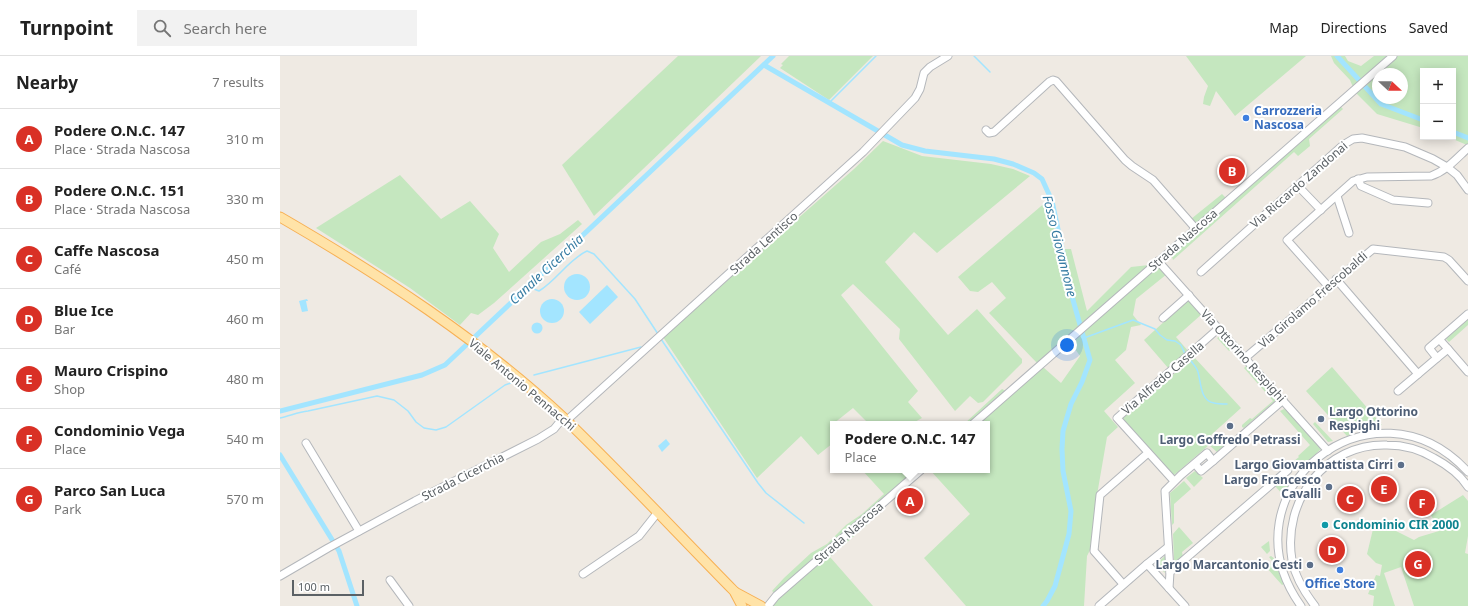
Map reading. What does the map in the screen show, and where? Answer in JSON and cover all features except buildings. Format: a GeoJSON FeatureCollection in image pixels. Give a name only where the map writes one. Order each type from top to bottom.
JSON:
{"type":"FeatureCollection","features":[{"type":"Feature","properties":{"kind":"main road","name":"Viale Antonio Pennacchi"},"geometry":{"type":"LineString","coordinates":[[280,217],[375,274],[466,338],[518,379],[565,420],[658,512],[734,591],[756,605]]}},
{"type":"Feature","properties":{"kind":"main road","name":"Viale Antonio Pennacchi"},"geometry":{"type":"LineString","coordinates":[[734,591],[742,606]]}},
{"type":"Feature","properties":{"kind":"street","name":"Strada Lentisco"},"geometry":{"type":"LineString","coordinates":[[565,420],[748,257],[878,138],[918,94],[923,75],[926,71],[948,56]]}},
{"type":"Feature","properties":{"kind":"street","name":"Strada Nascosa"},"geometry":{"type":"LineString","coordinates":[[976,421],[1393,56]]}},
{"type":"Feature","properties":{"kind":"street"},"geometry":{"type":"LineString","coordinates":[[986,130],[989,133],[994,132],[1049,82],[1053,80],[1056,81],[1126,160],[1153,180],[1196,229]]}},
{"type":"Feature","properties":{"kind":"street","name":"Via Riccardo Zandonai"},"geometry":{"type":"LineString","coordinates":[[1201,272],[1347,142],[1353,139],[1362,138],[1405,147],[1433,159],[1457,175],[1468,190]]}},
{"type":"Feature","properties":{"kind":"street"},"geometry":{"type":"LineString","coordinates":[[1328,286],[1287,240],[1353,181],[1367,177],[1431,176],[1438,174],[1468,148]]}},
{"type":"Feature","properties":{"kind":"street"},"geometry":{"type":"LineString","coordinates":[[1358,179],[1361,186],[1393,200],[1428,203]]}},
{"type":"Feature","properties":{"kind":"street"},"geometry":{"type":"LineString","coordinates":[[1298,186],[1320,210]]}},
{"type":"Feature","properties":{"kind":"street"},"geometry":{"type":"LineString","coordinates":[[1337,196],[1349,232]]}},
{"type":"Feature","properties":{"kind":"street","name":"Via Girolamo Frescobaldi"},"geometry":{"type":"LineString","coordinates":[[1246,358],[1370,250],[1378,248],[1444,257],[1449,260],[1468,281]]}},
{"type":"Feature","properties":{"kind":"street","name":"Via Ottorino Respighi"},"geometry":{"type":"LineString","coordinates":[[1158,261],[1328,450]]}},
{"type":"Feature","properties":{"kind":"street"},"geometry":{"type":"LineString","coordinates":[[1336,279],[1418,374]]}},
{"type":"Feature","properties":{"kind":"street"},"geometry":{"type":"LineString","coordinates":[[1163,318],[1189,295]]}},
{"type":"Feature","properties":{"kind":"street"},"geometry":{"type":"LineString","coordinates":[[1437,358],[1429,348],[1468,314]]}},
{"type":"Feature","properties":{"kind":"street","name":"Via Alfredo Casella"},"geometry":{"type":"LineString","coordinates":[[1174,481],[1117,418],[1219,328]]}},
{"type":"Feature","properties":{"kind":"street"},"geometry":{"type":"LineString","coordinates":[[1439,339],[1468,372]]}},
{"type":"Feature","properties":{"kind":"street"},"geometry":{"type":"LineString","coordinates":[[1398,391],[1448,349]]}},
{"type":"Feature","properties":{"kind":"street"},"geometry":{"type":"LineString","coordinates":[[1169,588],[1170,572],[1165,494],[1166,489],[1195,464],[1201,471],[1283,400]]}},
{"type":"Feature","properties":{"kind":"street","name":"Strada Cicerchia"},"geometry":{"type":"LineString","coordinates":[[280,576],[340,541],[415,501],[538,439],[565,420]]}},
{"type":"Feature","properties":{"kind":"street"},"geometry":{"type":"LineString","coordinates":[[1301,606],[1290,589],[1282,567],[1278,540],[1280,521],[1285,501],[1298,478],[1313,461],[1328,450],[1347,440],[1364,435],[1380,433],[1407,436],[1426,442],[1441,449],[1454,458],[1468,472]]}},
{"type":"Feature","properties":{"kind":"street"},"geometry":{"type":"LineString","coordinates":[[1406,446],[1407,436]]}},
{"type":"Feature","properties":{"kind":"street"},"geometry":{"type":"LineString","coordinates":[[306,443],[359,531]]}},
{"type":"Feature","properties":{"kind":"street"},"geometry":{"type":"LineString","coordinates":[[1315,606],[1301,583],[1292,561],[1291,549],[1292,523],[1295,510],[1304,490],[1320,471],[1337,458],[1358,448],[1381,444],[1406,446],[1441,462],[1461,478],[1468,487]]}},
{"type":"Feature","properties":{"kind":"street"},"geometry":{"type":"LineString","coordinates":[[1123,584],[1094,551],[1100,495],[1148,453]]}},
{"type":"Feature","properties":{"kind":"street"},"geometry":{"type":"LineString","coordinates":[[1170,572],[1288,470]]}},
{"type":"Feature","properties":{"kind":"street","name":"Strada Nascosa"},"geometry":{"type":"LineString","coordinates":[[768,606],[776,596],[918,473]]}},
{"type":"Feature","properties":{"kind":"street"},"geometry":{"type":"LineString","coordinates":[[584,574],[639,536],[658,512]]}},
{"type":"Feature","properties":{"kind":"street"},"geometry":{"type":"LineString","coordinates":[[1280,521],[1292,523]]}},
{"type":"Feature","properties":{"kind":"street"},"geometry":{"type":"LineString","coordinates":[[1098,606],[1168,547]]}},
{"type":"Feature","properties":{"kind":"street"},"geometry":{"type":"LineString","coordinates":[[1147,564],[1185,606]]}},
{"type":"Feature","properties":{"kind":"street"},"geometry":{"type":"LineString","coordinates":[[390,580],[409,606]]}},
{"type":"Feature","properties":{"kind":"street","name":"Strada Nascosa"},"geometry":{"type":"LineString","coordinates":[[756,605],[776,596]]}},
{"type":"Feature","properties":{"kind":"green space"},"geometry":{"type":"Polygon","coordinates":[[[678,56],[761,56],[594,216],[562,165],[678,56]]]}},
{"type":"Feature","properties":{"kind":"green space"},"geometry":{"type":"Polygon","coordinates":[[[789,56],[873,56],[829,100],[780,68],[783,65],[781,64],[789,56]]]}},
{"type":"Feature","properties":{"kind":"green space"},"geometry":{"type":"Polygon","coordinates":[[[1186,56],[1306,56],[1235,116],[1216,91],[1210,106],[1203,104],[1208,86],[1186,56]]]}},
{"type":"Feature","properties":{"kind":"green space"},"geometry":{"type":"Polygon","coordinates":[[[1331,56],[1345,56],[1348,61],[1361,66],[1374,56],[1468,56],[1468,144],[1467,145],[1455,140],[1456,68],[1420,68],[1420,127],[1377,114],[1355,92],[1350,80],[1334,63],[1331,56]]]}},
{"type":"Feature","properties":{"kind":"green space"},"geometry":{"type":"Polygon","coordinates":[[[1339,105],[1343,109],[1309,139],[1310,146],[1298,156],[1294,152],[1173,260],[1171,253],[1194,233],[1191,219],[1222,194],[1229,201],[1339,105]]]}},
{"type":"Feature","properties":{"kind":"green space"},"geometry":{"type":"Polygon","coordinates":[[[883,141],[922,156],[991,164],[1013,169],[1030,176],[937,253],[914,232],[885,262],[948,335],[977,309],[1022,359],[1022,363],[983,402],[978,403],[970,396],[955,411],[899,339],[900,329],[853,284],[841,295],[918,391],[908,402],[922,418],[916,421],[866,421],[853,408],[837,421],[830,421],[830,445],[818,455],[801,436],[757,478],[663,337],[854,169],[883,141]]]}},
{"type":"Feature","properties":{"kind":"green space"},"geometry":{"type":"Polygon","coordinates":[[[400,175],[441,219],[470,201],[499,234],[493,248],[509,272],[541,242],[560,234],[578,220],[582,224],[494,303],[478,315],[471,313],[460,325],[410,288],[316,228],[400,175]]]}},
{"type":"Feature","properties":{"kind":"green space"},"geometry":{"type":"Polygon","coordinates":[[[1047,201],[1049,203],[1059,249],[1071,249],[1087,311],[1131,267],[1158,264],[1167,274],[1136,299],[1133,315],[1141,325],[1131,327],[1126,350],[1115,360],[1135,383],[1104,411],[1118,427],[1107,437],[1097,495],[1090,550],[1087,556],[1084,606],[966,606],[924,558],[970,514],[933,473],[990,473],[990,421],[967,421],[1002,389],[1012,394],[1043,367],[1061,383],[1080,356],[1075,349],[1063,354],[1058,345],[1037,363],[989,313],[1006,298],[992,282],[978,292],[970,291],[958,277],[1047,201]]]}},
{"type":"Feature","properties":{"kind":"green space"},"geometry":{"type":"Polygon","coordinates":[[[1188,300],[1202,314],[1176,337],[1189,352],[1169,369],[1144,340],[1188,300]]]}},
{"type":"Feature","properties":{"kind":"green space"},"geometry":{"type":"Polygon","coordinates":[[[1468,318],[1468,325],[1449,342],[1445,338],[1468,318]]]}},
{"type":"Feature","properties":{"kind":"green space"},"geometry":{"type":"Polygon","coordinates":[[[1221,337],[1232,349],[1229,351],[1217,338],[1221,337]]]}},
{"type":"Feature","properties":{"kind":"green space"},"geometry":{"type":"Polygon","coordinates":[[[1194,357],[1241,408],[1211,435],[1219,445],[1228,438],[1230,439],[1229,441],[1217,452],[1209,445],[1174,475],[1122,418],[1194,357]]]}},
{"type":"Feature","properties":{"kind":"green space"},"geometry":{"type":"Polygon","coordinates":[[[1247,365],[1276,397],[1276,400],[1244,428],[1242,425],[1250,418],[1252,419],[1273,401],[1244,368],[1247,365]]]}},
{"type":"Feature","properties":{"kind":"green space"},"geometry":{"type":"Polygon","coordinates":[[[1332,367],[1382,425],[1352,430],[1350,435],[1347,436],[1306,391],[1332,367]]]}},
{"type":"Feature","properties":{"kind":"green space"},"geometry":{"type":"Polygon","coordinates":[[[1284,409],[1321,449],[1301,468],[1294,461],[1310,445],[1280,411],[1284,409]]]}},
{"type":"Feature","properties":{"kind":"green space"},"geometry":{"type":"Polygon","coordinates":[[[1315,422],[1333,441],[1328,442],[1313,424],[1315,422]]]}},
{"type":"Feature","properties":{"kind":"green space"},"geometry":{"type":"Polygon","coordinates":[[[1195,471],[1203,478],[1194,487],[1186,478],[1195,471]]]}},
{"type":"Feature","properties":{"kind":"green space"},"geometry":{"type":"Polygon","coordinates":[[[865,473],[904,473],[907,477],[872,509],[869,523],[830,557],[873,606],[774,606],[773,602],[779,596],[772,591],[784,578],[811,553],[827,544],[846,525],[862,514],[884,494],[865,473]]]}},
{"type":"Feature","properties":{"kind":"green space"},"geometry":{"type":"Polygon","coordinates":[[[1281,480],[1289,486],[1284,496],[1275,486],[1281,480]]]}},
{"type":"Feature","properties":{"kind":"green space"},"geometry":{"type":"Polygon","coordinates":[[[1184,481],[1191,489],[1174,504],[1174,523],[1172,525],[1170,493],[1184,481]]]}},
{"type":"Feature","properties":{"kind":"green space"},"geometry":{"type":"Polygon","coordinates":[[[1463,495],[1468,501],[1468,536],[1465,553],[1468,554],[1468,606],[1414,606],[1401,567],[1384,573],[1395,606],[1373,606],[1374,596],[1368,594],[1376,575],[1380,576],[1382,565],[1376,563],[1367,554],[1374,525],[1390,522],[1394,530],[1414,540],[1439,531],[1431,515],[1463,495]]]}},
{"type":"Feature","properties":{"kind":"green space"},"geometry":{"type":"Polygon","coordinates":[[[1179,527],[1193,543],[1182,552],[1183,557],[1174,563],[1173,534],[1179,527]]]}},
{"type":"Feature","properties":{"kind":"green space"},"geometry":{"type":"Polygon","coordinates":[[[1269,541],[1270,551],[1267,554],[1261,547],[1269,541]]]}},
{"type":"Feature","properties":{"kind":"green space"},"geometry":{"type":"Polygon","coordinates":[[[1166,555],[1164,569],[1165,573],[1156,564],[1166,555]]]}},
{"type":"Feature","properties":{"kind":"green space"},"geometry":{"type":"Polygon","coordinates":[[[1271,556],[1275,559],[1284,584],[1282,585],[1266,567],[1273,562],[1269,557],[1271,556]]]}},
{"type":"Feature","properties":{"kind":"water"},"geometry":{"type":"Polygon","coordinates":[[[577,274],[587,277],[590,287],[587,297],[577,300],[567,297],[564,287],[567,277],[577,274]]]}},
{"type":"Feature","properties":{"kind":"water"},"geometry":{"type":"Polygon","coordinates":[[[607,285],[618,297],[590,324],[579,312],[607,285]]]}},
{"type":"Feature","properties":{"kind":"water"},"geometry":{"type":"Polygon","coordinates":[[[307,299],[308,311],[302,312],[299,301],[307,299]]]}},
{"type":"Feature","properties":{"kind":"water"},"geometry":{"type":"Polygon","coordinates":[[[552,299],[560,303],[564,311],[560,319],[552,323],[544,319],[540,311],[544,303],[552,299]]]}},
{"type":"Feature","properties":{"kind":"water"},"geometry":{"type":"Polygon","coordinates":[[[535,323],[539,323],[541,324],[541,332],[535,333],[532,330],[532,326],[535,323]]]}},
{"type":"Feature","properties":{"kind":"water"},"geometry":{"type":"Polygon","coordinates":[[[666,439],[670,444],[662,452],[658,446],[666,439]]]}},
{"type":"Feature","properties":{"kind":"waterway","name":"Canale Cicerchia"},"geometry":{"type":"LineString","coordinates":[[280,411],[422,375],[445,365],[773,56]]}},
{"type":"Feature","properties":{"kind":"waterway"},"geometry":{"type":"LineString","coordinates":[[829,103],[876,56]]}},
{"type":"Feature","properties":{"kind":"waterway"},"geometry":{"type":"LineString","coordinates":[[974,56],[990,72]]}},
{"type":"Feature","properties":{"kind":"waterway"},"geometry":{"type":"LineString","coordinates":[[1337,56],[1381,104],[1420,119]]}},
{"type":"Feature","properties":{"kind":"waterway","name":"Fosso Giovannone"},"geometry":{"type":"LineString","coordinates":[[764,65],[902,145],[925,151],[994,159],[1013,164],[1034,173],[1042,179],[1052,201],[1073,300],[1090,360],[1082,382],[1071,404],[1063,431],[1063,471],[1071,511],[1069,534],[1055,586],[1043,606]]}},
{"type":"Feature","properties":{"kind":"waterway"},"geometry":{"type":"LineString","coordinates":[[1456,133],[1468,138]]}},
{"type":"Feature","properties":{"kind":"waterway"},"geometry":{"type":"LineString","coordinates":[[529,285],[539,291],[574,260],[587,251],[594,254],[635,299],[658,334]]}},
{"type":"Feature","properties":{"kind":"waterway"},"geometry":{"type":"LineString","coordinates":[[1084,338],[1133,320],[1155,329],[1167,340],[1175,341],[1181,345],[1185,354]]}},
{"type":"Feature","properties":{"kind":"waterway"},"geometry":{"type":"LineString","coordinates":[[661,339],[758,483],[766,493],[804,523]]}},
{"type":"Feature","properties":{"kind":"waterway"},"geometry":{"type":"LineString","coordinates":[[534,375],[641,347]]}},
{"type":"Feature","properties":{"kind":"waterway"},"geometry":{"type":"LineString","coordinates":[[1191,361],[1196,368],[1206,399],[1209,402],[1227,404]]}},
{"type":"Feature","properties":{"kind":"waterway"},"geometry":{"type":"LineString","coordinates":[[280,418],[301,412],[377,396],[394,400],[408,411],[416,422],[424,428],[436,430],[446,427],[505,385],[514,382]]}},
{"type":"Feature","properties":{"kind":"waterway"},"geometry":{"type":"LineString","coordinates":[[280,455],[339,551],[357,606]]}},
{"type":"Feature","properties":{"kind":"place","name":"Carrozzeria Nascosa"},"geometry":{"type":"Point","coordinates":[1246,118]}},
{"type":"Feature","properties":{"kind":"place","name":"Podere O.N.C. 151"},"geometry":{"type":"Point","coordinates":[1232,171]}},
{"type":"Feature","properties":{"kind":"place","name":"Largo Ottorino Respighi"},"geometry":{"type":"Point","coordinates":[1321,419]}},
{"type":"Feature","properties":{"kind":"place","name":"Largo Goffredo Petrassi"},"geometry":{"type":"Point","coordinates":[1230,426]}},
{"type":"Feature","properties":{"kind":"place","name":"Largo Giovambattista Cirri"},"geometry":{"type":"Point","coordinates":[1401,465]}},
{"type":"Feature","properties":{"kind":"place","name":"Largo Francesco Cavalli"},"geometry":{"type":"Point","coordinates":[1329,487]}},
{"type":"Feature","properties":{"kind":"place","name":"Mauro Crispino"},"geometry":{"type":"Point","coordinates":[1384,489]}},
{"type":"Feature","properties":{"kind":"place","name":"Caffe Nascosa"},"geometry":{"type":"Point","coordinates":[1350,499]}},
{"type":"Feature","properties":{"kind":"place","name":"Podere O.N.C. 147"},"geometry":{"type":"Point","coordinates":[910,501]}},
{"type":"Feature","properties":{"kind":"place","name":"Condominio Vega"},"geometry":{"type":"Point","coordinates":[1422,503]}},
{"type":"Feature","properties":{"kind":"place","name":"Condominio CIR 2000"},"geometry":{"type":"Point","coordinates":[1325,525]}},
{"type":"Feature","properties":{"kind":"place","name":"Blue Ice"},"geometry":{"type":"Point","coordinates":[1332,550]}},
{"type":"Feature","properties":{"kind":"place","name":"Parco San Luca"},"geometry":{"type":"Point","coordinates":[1418,564]}},
{"type":"Feature","properties":{"kind":"place","name":"Largo Marcantonio Cesti"},"geometry":{"type":"Point","coordinates":[1310,565]}},
{"type":"Feature","properties":{"kind":"place","name":"Office Store"},"geometry":{"type":"Point","coordinates":[1340,570]}}]}
